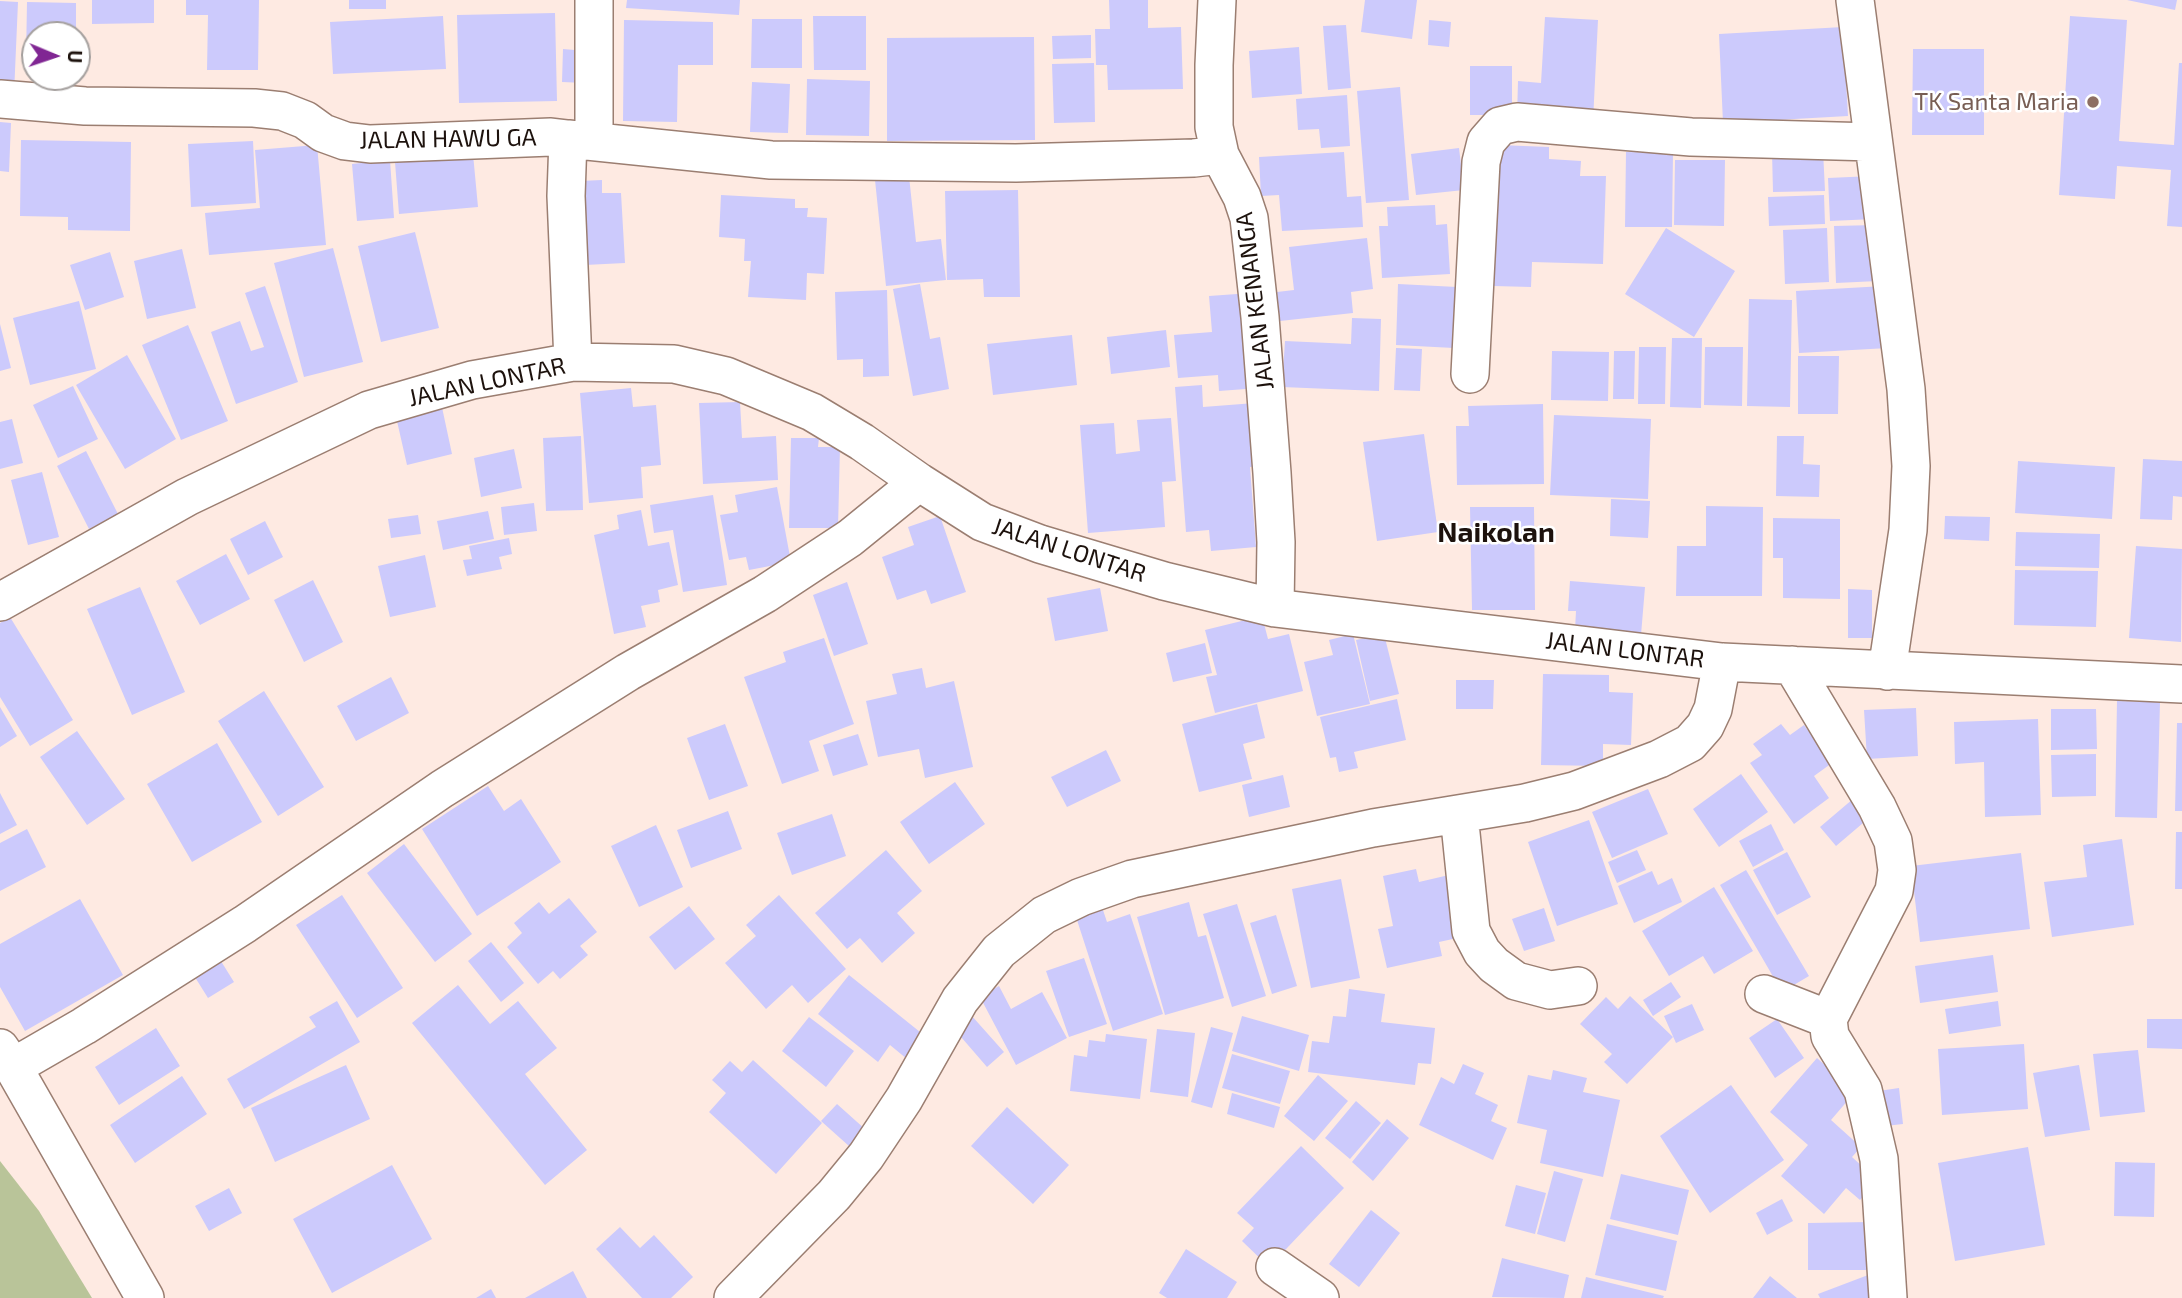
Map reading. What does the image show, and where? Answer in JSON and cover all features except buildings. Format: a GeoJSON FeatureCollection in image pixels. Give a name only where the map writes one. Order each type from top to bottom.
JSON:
{"type":"FeatureCollection","features":[{"type":"Feature","properties":{"kind":"street"},"geometry":{"type":"LineString","coordinates":[[573,362],[566,196],[581,140],[594,0]]}},
{"type":"Feature","properties":{"kind":"street","name":"JALAN KENANGA"},"geometry":{"type":"LineString","coordinates":[[1217,0],[1213,65],[1214,127],[1220,155],[1242,197],[1249,218],[1271,460],[1276,541],[1275,608]]}},
{"type":"Feature","properties":{"kind":"street"},"geometry":{"type":"LineString","coordinates":[[1854,0],[1906,389],[1911,466],[1908,530],[1887,671]]}},
{"type":"Feature","properties":{"kind":"street","name":"JALAN HAWU GA"},"geometry":{"type":"LineString","coordinates":[[0,99],[85,106],[254,108],[282,111],[305,120],[323,134],[345,141],[370,144],[551,137],[771,160],[1016,163],[1220,155]]}},
{"type":"Feature","properties":{"kind":"street"},"geometry":{"type":"LineString","coordinates":[[1470,374],[1481,162],[1486,142],[1500,126],[1517,122],[1691,137],[1873,142]]}},
{"type":"Feature","properties":{"kind":"street","name":"JALAN LONTAR"},"geometry":{"type":"LineString","coordinates":[[0,602],[187,498],[369,410],[472,380],[573,362],[674,364],[726,376],[812,412],[982,522],[1040,544],[1164,581],[1275,608],[1722,662],[2182,684]]}},
{"type":"Feature","properties":{"kind":"street"},"geometry":{"type":"LineString","coordinates":[[145,1298],[6,1057],[85,1026],[233,931],[442,789],[628,672],[765,594],[850,538],[919,482]]}},
{"type":"Feature","properties":{"kind":"street"},"geometry":{"type":"LineString","coordinates":[[733,1298],[834,1195],[866,1157],[904,1100],[960,1000],[999,951],[1044,915],[1081,897],[1132,879],[1373,828],[1525,803],[1574,791],[1659,760],[1690,743],[1705,726],[1713,709],[1722,662]]}},
{"type":"Feature","properties":{"kind":"street"},"geometry":{"type":"LineString","coordinates":[[1792,665],[1877,807],[1893,841],[1896,870],[1894,891],[1828,1019],[1830,1036],[1863,1090],[1879,1159],[1888,1298]]}},
{"type":"Feature","properties":{"kind":"street"},"geometry":{"type":"LineString","coordinates":[[1460,814],[1471,931],[1482,952],[1494,965],[1516,981],[1550,990],[1578,986]]}},
{"type":"Feature","properties":{"kind":"street"},"geometry":{"type":"LineString","coordinates":[[1764,994],[1828,1019]]}},
{"type":"Feature","properties":{"kind":"street"},"geometry":{"type":"LineString","coordinates":[[1275,1267],[1320,1298]]}},
{"type":"Feature","properties":{"kind":"green space"},"geometry":{"type":"Polygon","coordinates":[[[0,1161],[39,1211],[92,1298],[0,1298],[0,1161]]]}},
{"type":"Feature","properties":{"kind":"place","name":"TK Santa Maria"},"geometry":{"type":"Point","coordinates":[2093,102]}},
{"type":"Feature","properties":{"kind":"district","name":"Naikolan"},"geometry":{"type":"Point","coordinates":[1496,533]}}]}
